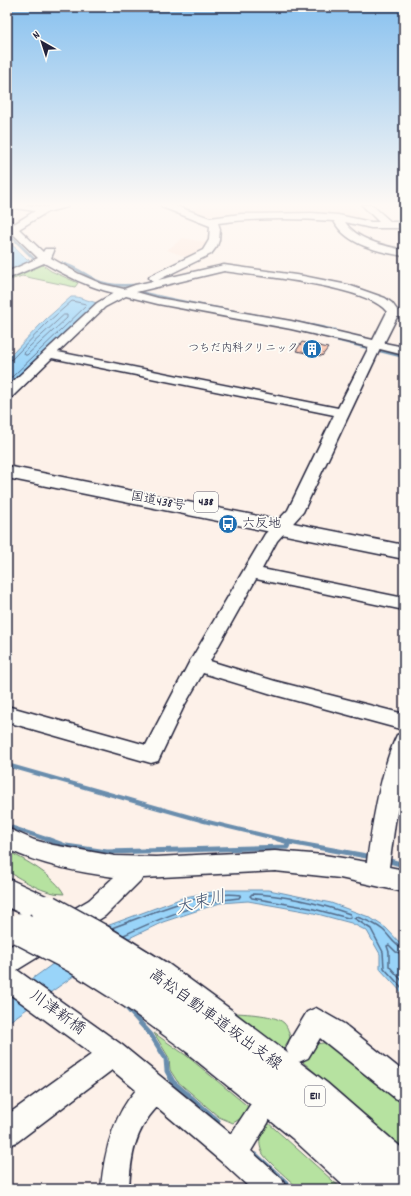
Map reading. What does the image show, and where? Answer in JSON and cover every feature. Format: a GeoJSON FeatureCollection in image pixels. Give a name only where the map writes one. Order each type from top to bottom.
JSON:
{"type":"FeatureCollection","features":[{"type":"Feature","properties":{"kind":"highway","name":"国道438号"},"geometry":{"type":"LineString","coordinates":[[7,463],[284,523],[404,552]]}},
{"type":"Feature","properties":{"kind":"highway","name":"国道438号"},"geometry":{"type":"LineString","coordinates":[[7,472],[284,523],[404,542]]}},
{"type":"Feature","properties":{"kind":"highway","name":"高松自動車道坂出支線"},"geometry":{"type":"LineString","coordinates":[[7,892],[47,911],[96,938],[159,977],[210,1032],[304,1126],[374,1189]]}},
{"type":"Feature","properties":{"kind":"highway","name":"高松自動車道坂出支線"},"geometry":{"type":"LineString","coordinates":[[15,925],[76,957],[139,998],[274,1062],[358,1132],[404,1174]]}},
{"type":"Feature","properties":{"kind":"street"},"geometry":{"type":"LineString","coordinates":[[7,276],[41,261]]}},
{"type":"Feature","properties":{"kind":"street"},"geometry":{"type":"LineString","coordinates":[[49,261],[67,269],[85,281],[124,292],[194,309],[291,325],[375,348],[404,352]]}},
{"type":"Feature","properties":{"kind":"street"},"geometry":{"type":"LineString","coordinates":[[7,394],[51,355],[100,305],[164,272],[191,261]]}},
{"type":"Feature","properties":{"kind":"street"},"geometry":{"type":"LineString","coordinates":[[7,714],[151,755],[197,664],[274,533],[295,512],[375,348],[398,314],[381,300],[344,287],[303,279],[229,268],[216,269],[172,281],[143,284]]}},
{"type":"Feature","properties":{"kind":"street"},"geometry":{"type":"LineString","coordinates":[[51,355],[342,413]]}},
{"type":"Feature","properties":{"kind":"street"},"geometry":{"type":"LineString","coordinates":[[251,572],[276,579],[404,604]]}},
{"type":"Feature","properties":{"kind":"street"},"geometry":{"type":"LineString","coordinates":[[197,664],[275,688],[404,722]]}},
{"type":"Feature","properties":{"kind":"street"},"geometry":{"type":"LineString","coordinates":[[378,863],[381,835],[395,769],[404,741]]}},
{"type":"Feature","properties":{"kind":"street"},"geometry":{"type":"LineString","coordinates":[[7,838],[40,852],[80,862],[138,868],[220,862],[276,862],[333,866],[378,863],[404,881]]}},
{"type":"Feature","properties":{"kind":"street"},"geometry":{"type":"LineString","coordinates":[[7,963],[97,908],[138,868]]}},
{"type":"Feature","properties":{"kind":"street","name":"川津新橋"},"geometry":{"type":"LineString","coordinates":[[7,977],[110,1052],[234,1154],[272,1189]]}},
{"type":"Feature","properties":{"kind":"street"},"geometry":{"type":"LineString","coordinates":[[298,1049],[316,1021],[335,1033],[404,1089]]}},
{"type":"Feature","properties":{"kind":"street"},"geometry":{"type":"LineString","coordinates":[[7,1132],[110,1052]]}},
{"type":"Feature","properties":{"kind":"street"},"geometry":{"type":"LineString","coordinates":[[116,1189],[119,1156],[127,1131],[134,1114],[155,1088]]}},
{"type":"Feature","properties":{"kind":"street"},"geometry":{"type":"LineString","coordinates":[[234,1154],[259,1114]]}},
{"type":"Feature","properties":{"kind":"green space"},"geometry":{"type":"Polygon","coordinates":[[[40,263],[51,271],[78,283],[75,287],[22,276],[7,281],[7,278],[40,263]]]}},
{"type":"Feature","properties":{"kind":"green space"},"geometry":{"type":"Polygon","coordinates":[[[7,851],[47,875],[54,881],[64,894],[49,892],[41,889],[27,883],[7,871],[7,851]]]}},
{"type":"Feature","properties":{"kind":"green space"},"geometry":{"type":"Polygon","coordinates":[[[225,1012],[256,1014],[272,1017],[284,1023],[290,1038],[280,1054],[225,1012]]]}},
{"type":"Feature","properties":{"kind":"green space"},"geometry":{"type":"Polygon","coordinates":[[[154,1033],[187,1056],[251,1109],[243,1117],[233,1123],[219,1117],[177,1081],[170,1070],[169,1058],[154,1033]]]}},
{"type":"Feature","properties":{"kind":"green space"},"geometry":{"type":"Polygon","coordinates":[[[330,1042],[404,1106],[404,1150],[303,1062],[316,1044],[330,1042]]]}},
{"type":"Feature","properties":{"kind":"green space"},"geometry":{"type":"Polygon","coordinates":[[[266,1121],[342,1189],[299,1189],[274,1166],[261,1150],[260,1137],[266,1121]]]}},
{"type":"Feature","properties":{"kind":"water"},"geometry":{"type":"Polygon","coordinates":[[[7,261],[33,261],[7,272],[7,261]]]}},
{"type":"Feature","properties":{"kind":"water"},"geometry":{"type":"Polygon","coordinates":[[[71,297],[77,297],[97,303],[12,382],[7,381],[7,359],[46,319],[71,297]]]}},
{"type":"Feature","properties":{"kind":"water","name":"大束川"},"geometry":{"type":"Polygon","coordinates":[[[223,890],[269,890],[331,903],[369,917],[386,928],[401,944],[404,945],[404,995],[380,969],[380,954],[367,931],[351,923],[310,912],[248,901],[220,903],[163,922],[125,940],[7,1023],[7,997],[104,927],[185,897],[223,890]]]}},
{"type":"Feature","properties":{"kind":"building","name":"つちだ内科クリニック"},"geometry":{"type":"Polygon","coordinates":[[[302,342],[328,348],[322,356],[296,351],[302,342]]]}},
{"type":"Feature","properties":{"kind":"waterway"},"geometry":{"type":"LineString","coordinates":[[61,263],[75,268],[96,280],[107,284],[143,284]]}},
{"type":"Feature","properties":{"kind":"waterway"},"geometry":{"type":"LineString","coordinates":[[140,292],[188,303],[335,330],[335,332]]}},
{"type":"Feature","properties":{"kind":"waterway"},"geometry":{"type":"LineString","coordinates":[[332,339],[404,357]]}},
{"type":"Feature","properties":{"kind":"waterway"},"geometry":{"type":"LineString","coordinates":[[7,403],[14,395]]}},
{"type":"Feature","properties":{"kind":"waterway"},"geometry":{"type":"LineString","coordinates":[[7,765],[204,821],[283,840]]}},
{"type":"Feature","properties":{"kind":"waterway"},"geometry":{"type":"LineString","coordinates":[[7,826],[49,840]]}},
{"type":"Feature","properties":{"kind":"waterway"},"geometry":{"type":"LineString","coordinates":[[47,839],[66,846],[107,852],[287,847],[289,842]]}},
{"type":"Feature","properties":{"kind":"waterway"},"geometry":{"type":"LineString","coordinates":[[278,839],[289,842]]}},
{"type":"Feature","properties":{"kind":"waterway"},"geometry":{"type":"LineString","coordinates":[[289,842],[372,857]]}},
{"type":"Feature","properties":{"kind":"waterway"},"geometry":{"type":"LineString","coordinates":[[386,860],[404,865]]}},
{"type":"Feature","properties":{"kind":"waterway"},"geometry":{"type":"LineString","coordinates":[[127,1008],[151,1035],[166,1059],[167,1071],[173,1082],[218,1121]]}},
{"type":"Feature","properties":{"kind":"waterway"},"geometry":{"type":"LineString","coordinates":[[256,1155],[293,1189]]}},
{"type":"Feature","properties":{"kind":"place","name":"つちだ内科クリニック"},"geometry":{"type":"Point","coordinates":[312,349]}},
{"type":"Feature","properties":{"kind":"place","name":"六反地"},"geometry":{"type":"Point","coordinates":[228,524]}}]}
